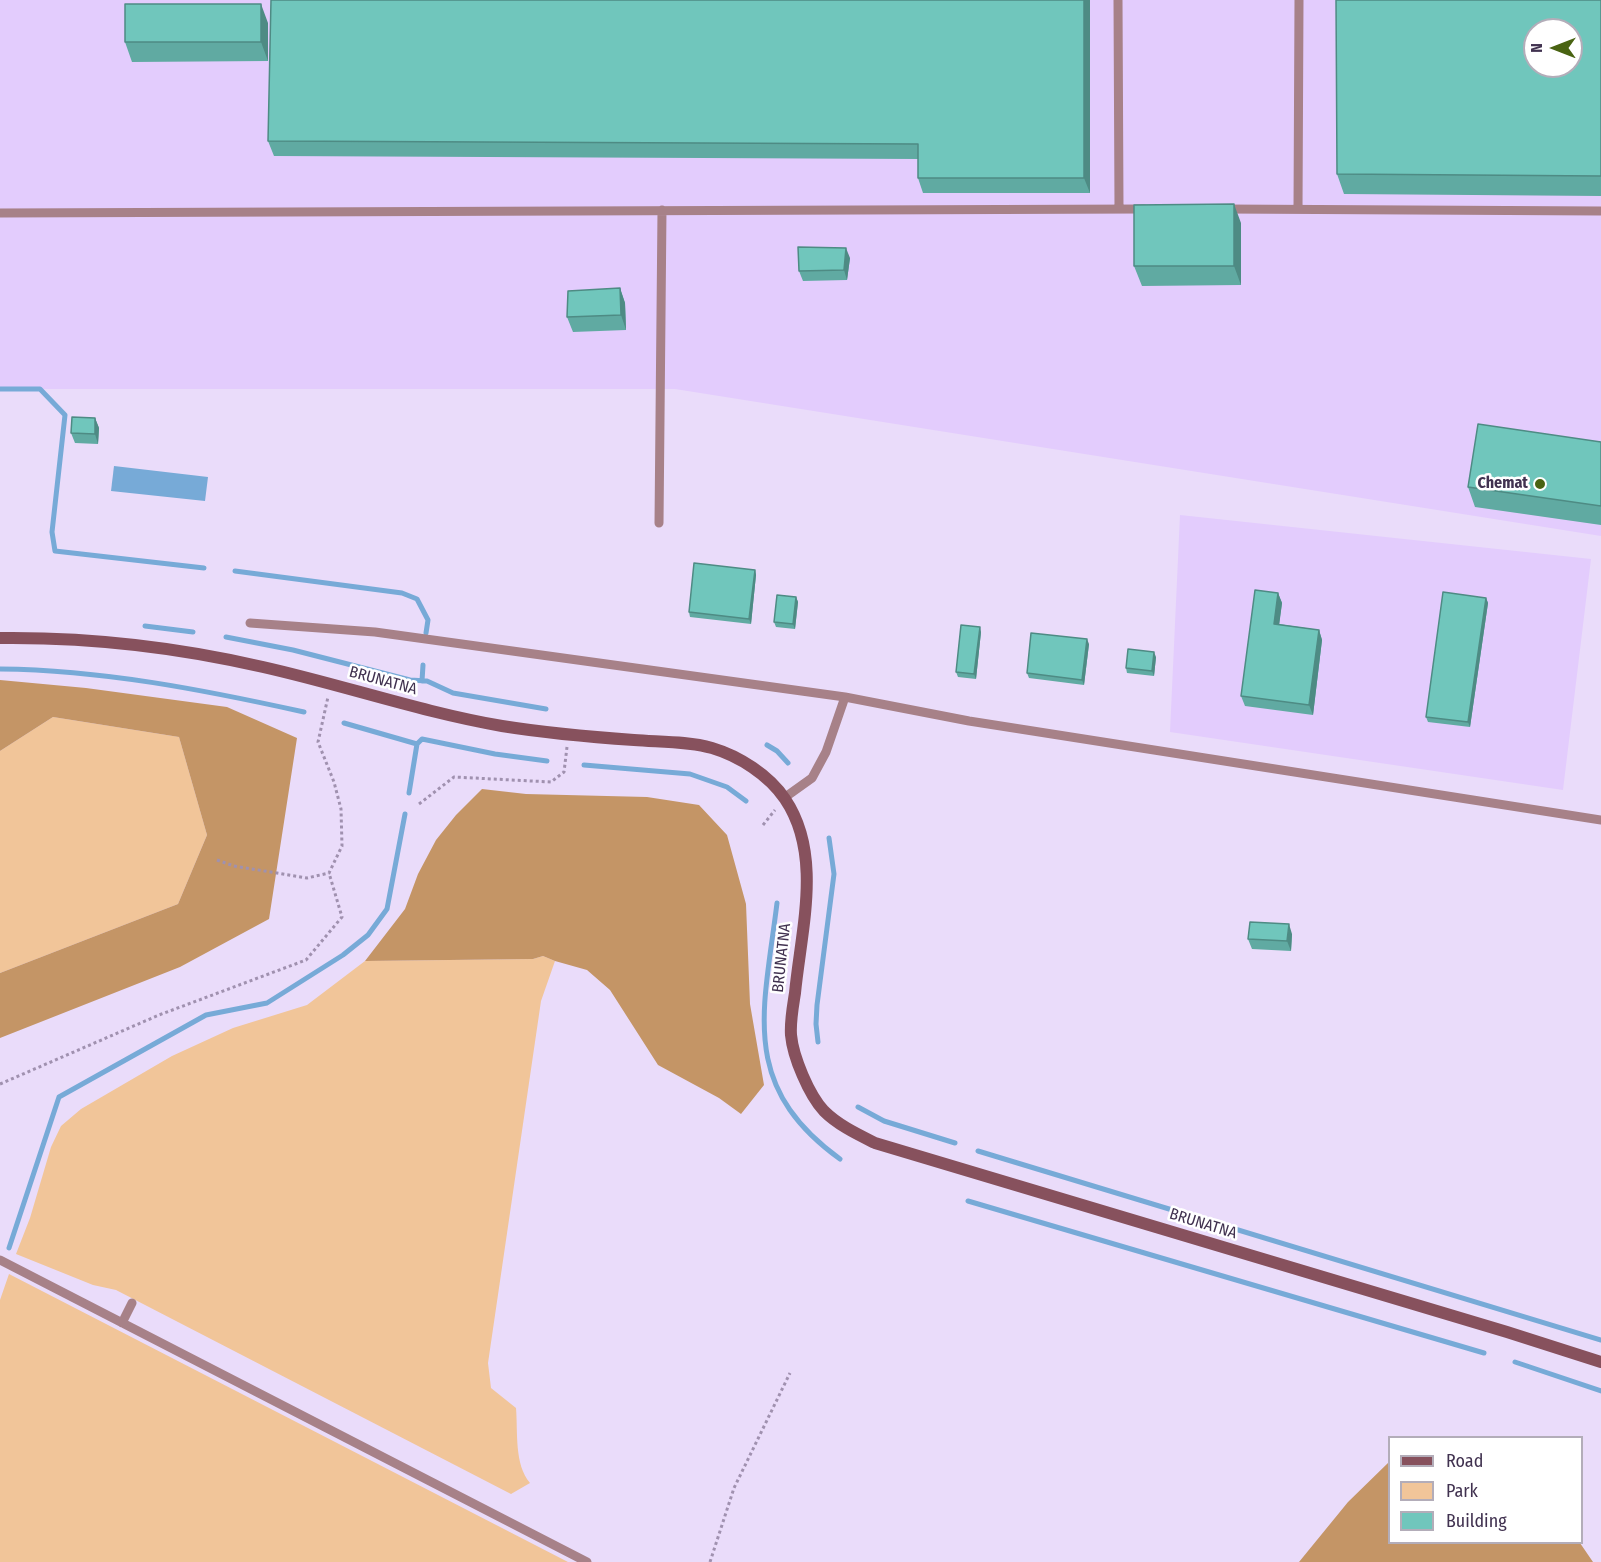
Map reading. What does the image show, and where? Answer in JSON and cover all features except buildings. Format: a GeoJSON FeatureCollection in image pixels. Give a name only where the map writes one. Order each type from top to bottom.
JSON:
{"type":"FeatureCollection","features":[{"type":"Feature","properties":{"kind":"street","name":"BRUNATNA"},"geometry":{"type":"LineString","coordinates":[[0,638],[85,640],[205,655],[331,683],[449,716],[568,735],[690,744],[712,748],[750,766],[770,781],[784,798],[801,834],[806,859],[807,888],[791,1034],[807,1086],[824,1111],[849,1130],[875,1143],[1601,1362]]}},
{"type":"Feature","properties":{"kind":"lane"},"geometry":{"type":"LineString","coordinates":[[1118,0],[1119,209]]}},
{"type":"Feature","properties":{"kind":"lane"},"geometry":{"type":"LineString","coordinates":[[1298,209],[1299,0]]}},
{"type":"Feature","properties":{"kind":"lane"},"geometry":{"type":"LineString","coordinates":[[0,213],[1155,209]]}},
{"type":"Feature","properties":{"kind":"lane"},"geometry":{"type":"LineString","coordinates":[[1215,209],[1601,211]]}},
{"type":"Feature","properties":{"kind":"lane"},"geometry":{"type":"LineString","coordinates":[[659,523],[662,210]]}},
{"type":"Feature","properties":{"kind":"lane"},"geometry":{"type":"LineString","coordinates":[[250,623],[375,632],[845,697],[969,721],[1601,820]]}},
{"type":"Feature","properties":{"kind":"lane"},"geometry":{"type":"LineString","coordinates":[[784,798],[812,778],[826,752],[845,697]]}},
{"type":"Feature","properties":{"kind":"lane"},"geometry":{"type":"LineString","coordinates":[[0,1260],[587,1562]]}},
{"type":"Feature","properties":{"kind":"lane"},"geometry":{"type":"LineString","coordinates":[[122,1323],[132,1303]]}},
{"type":"Feature","properties":{"kind":"path"},"geometry":{"type":"LineString","coordinates":[[0,1084],[159,1015],[306,960],[342,917],[329,873],[342,846],[341,809],[334,782],[318,742],[331,683]]}},
{"type":"Feature","properties":{"kind":"path"},"geometry":{"type":"LineString","coordinates":[[418,804],[454,777],[551,783],[564,772],[568,735]]}},
{"type":"Feature","properties":{"kind":"path"},"geometry":{"type":"LineString","coordinates":[[217,860],[234,866],[307,878],[329,873]]}},
{"type":"Feature","properties":{"kind":"path"},"geometry":{"type":"LineString","coordinates":[[710,1562],[734,1488],[790,1372]]}},
{"type":"Feature","properties":{"kind":"shaded area"},"geometry":{"type":"Polygon","coordinates":[[[0,0],[1601,0],[1601,536],[675,389],[0,389],[0,0]]]}},
{"type":"Feature","properties":{"kind":"shaded area"},"geometry":{"type":"Polygon","coordinates":[[[1180,515],[1591,559],[1563,790],[1170,732],[1180,515]]]}},
{"type":"Feature","properties":{"kind":"shaded area"},"geometry":{"type":"Polygon","coordinates":[[[0,680],[86,688],[227,707],[297,738],[269,919],[180,967],[0,1038],[0,973],[178,904],[207,835],[179,737],[53,717],[0,751],[0,680]]]}},
{"type":"Feature","properties":{"kind":"shaded area"},"geometry":{"type":"Polygon","coordinates":[[[482,789],[526,794],[647,797],[699,805],[727,835],[746,904],[750,1004],[764,1085],[741,1114],[719,1098],[658,1065],[610,990],[587,970],[543,956],[533,959],[365,961],[405,909],[418,874],[436,840],[456,815],[482,789]]]}},
{"type":"Feature","properties":{"kind":"shaded area"},"geometry":{"type":"Polygon","coordinates":[[[1388,1463],[1388,1544],[1581,1544],[1593,1562],[1299,1562],[1348,1502],[1388,1463]]]}},
{"type":"Feature","properties":{"kind":"green space"},"geometry":{"type":"Polygon","coordinates":[[[53,717],[179,737],[207,835],[178,904],[0,973],[0,751],[53,717]]]}},
{"type":"Feature","properties":{"kind":"green space"},"geometry":{"type":"Polygon","coordinates":[[[543,956],[555,961],[541,1001],[488,1363],[491,1388],[516,1408],[519,1457],[521,1467],[530,1483],[511,1494],[116,1290],[93,1285],[16,1254],[30,1218],[51,1147],[61,1126],[81,1109],[172,1056],[233,1028],[307,1005],[365,961],[533,959],[543,956]]]}},
{"type":"Feature","properties":{"kind":"green space"},"geometry":{"type":"Polygon","coordinates":[[[9,1274],[568,1562],[0,1562],[0,1300],[9,1274]]]}},
{"type":"Feature","properties":{"kind":"water"},"geometry":{"type":"Polygon","coordinates":[[[114,466],[208,477],[205,501],[111,491],[114,466]]]}},
{"type":"Feature","properties":{"kind":"waterway"},"geometry":{"type":"LineString","coordinates":[[0,389],[40,389],[65,415],[52,532],[55,551],[204,568]]}},
{"type":"Feature","properties":{"kind":"waterway"},"geometry":{"type":"LineString","coordinates":[[235,571],[402,593],[417,599],[428,620],[426,633]]}},
{"type":"Feature","properties":{"kind":"waterway"},"geometry":{"type":"LineString","coordinates":[[145,626],[193,632]]}},
{"type":"Feature","properties":{"kind":"waterway"},"geometry":{"type":"LineString","coordinates":[[226,637],[293,650],[410,680],[427,681],[453,693],[546,709]]}},
{"type":"Feature","properties":{"kind":"waterway"},"geometry":{"type":"LineString","coordinates":[[422,681],[423,665]]}},
{"type":"Feature","properties":{"kind":"waterway"},"geometry":{"type":"LineString","coordinates":[[0,669],[115,677],[229,696],[304,712]]}},
{"type":"Feature","properties":{"kind":"waterway"},"geometry":{"type":"LineString","coordinates":[[344,723],[417,744]]}},
{"type":"Feature","properties":{"kind":"waterway"},"geometry":{"type":"LineString","coordinates":[[409,793],[417,744],[422,739],[495,754],[547,761]]}},
{"type":"Feature","properties":{"kind":"waterway"},"geometry":{"type":"LineString","coordinates":[[767,745],[777,751],[788,763]]}},
{"type":"Feature","properties":{"kind":"waterway"},"geometry":{"type":"LineString","coordinates":[[584,765],[690,774],[727,787],[746,801]]}},
{"type":"Feature","properties":{"kind":"waterway"},"geometry":{"type":"LineString","coordinates":[[9,1248],[59,1097],[206,1015],[267,1003],[343,955],[368,935],[387,909],[405,814]]}},
{"type":"Feature","properties":{"kind":"waterway"},"geometry":{"type":"LineString","coordinates":[[818,1042],[817,1005],[834,874],[829,838]]}},
{"type":"Feature","properties":{"kind":"waterway"},"geometry":{"type":"LineString","coordinates":[[777,903],[764,1012],[765,1043],[772,1074],[785,1103],[807,1131],[840,1159]]}},
{"type":"Feature","properties":{"kind":"waterway"},"geometry":{"type":"LineString","coordinates":[[858,1107],[884,1121],[955,1143]]}},
{"type":"Feature","properties":{"kind":"waterway"},"geometry":{"type":"LineString","coordinates":[[978,1151],[1601,1340]]}},
{"type":"Feature","properties":{"kind":"waterway"},"geometry":{"type":"LineString","coordinates":[[968,1201],[1484,1353]]}},
{"type":"Feature","properties":{"kind":"waterway"},"geometry":{"type":"LineString","coordinates":[[1515,1362],[1601,1391]]}},
{"type":"Feature","properties":{"kind":"place","name":"Chemat"},"geometry":{"type":"Point","coordinates":[1540,484]}}]}
